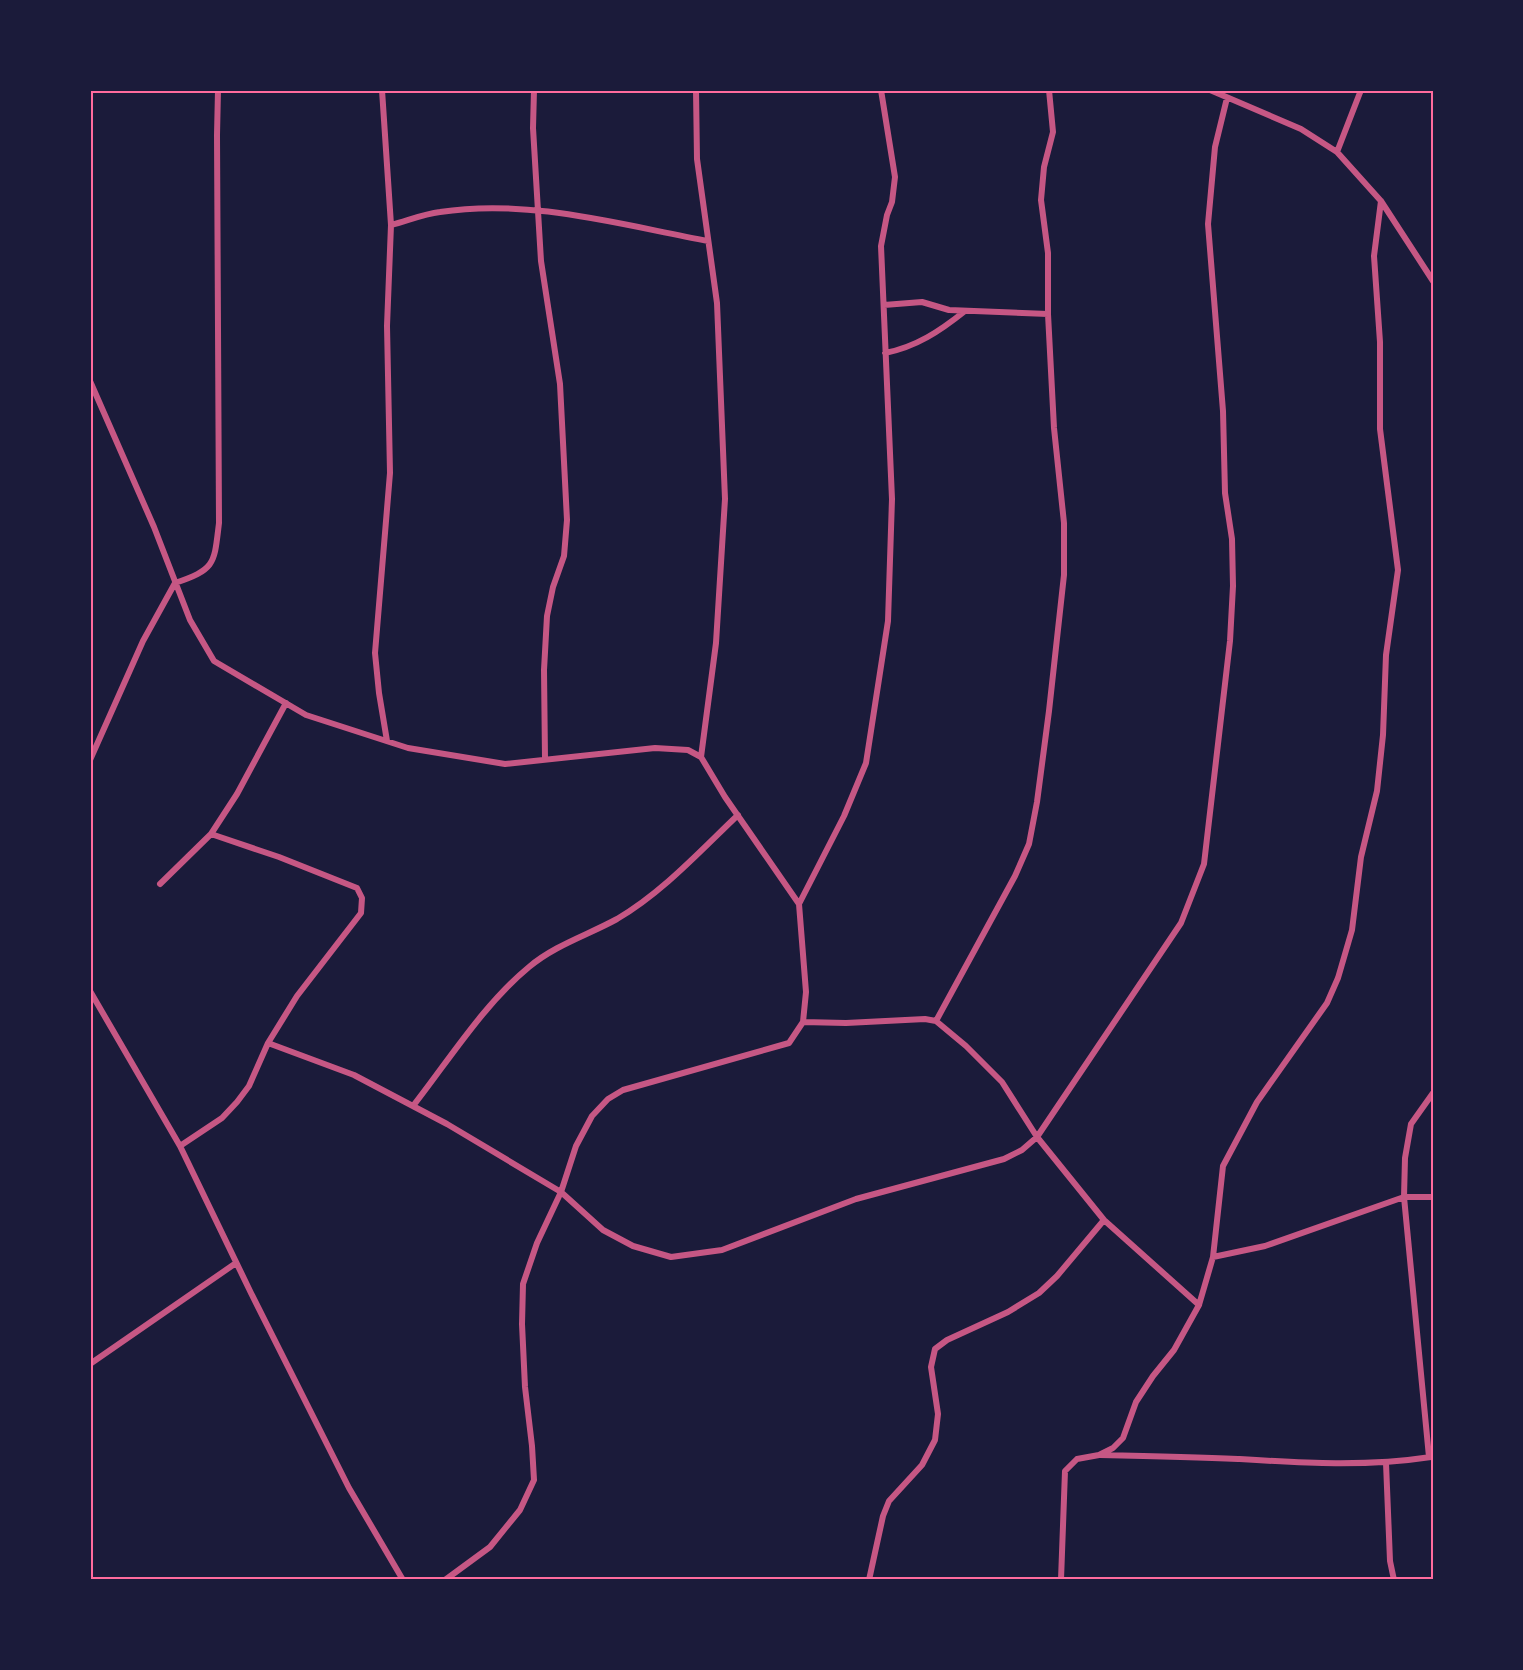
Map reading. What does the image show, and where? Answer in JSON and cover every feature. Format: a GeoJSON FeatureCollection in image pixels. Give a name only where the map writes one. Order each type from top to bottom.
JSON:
{"type":"FeatureCollection","features":[{"type":"Feature","properties":{"kind":"street"},"geometry":{"type":"LineString","coordinates":[[90,760],[143,640],[175,583],[201,574],[215,558],[219,523],[218,90]]}},
{"type":"Feature","properties":{"kind":"street"},"geometry":{"type":"LineString","coordinates":[[382,90],[391,225],[387,326],[390,473],[375,653],[387,741]]}},
{"type":"Feature","properties":{"kind":"street"},"geometry":{"type":"LineString","coordinates":[[534,90],[533,128],[541,261],[560,384],[567,520],[564,556],[553,587],[548,616],[544,670],[545,759]]}},
{"type":"Feature","properties":{"kind":"street"},"geometry":{"type":"LineString","coordinates":[[696,90],[697,159],[717,303],[726,499],[716,643],[701,757]]}},
{"type":"Feature","properties":{"kind":"street"},"geometry":{"type":"LineString","coordinates":[[799,904],[844,816],[866,764],[888,621],[892,499],[881,246],[892,202],[895,177],[881,90]]}},
{"type":"Feature","properties":{"kind":"street"},"geometry":{"type":"LineString","coordinates":[[936,1021],[1015,876],[1029,844],[1051,699],[1064,575],[1065,523],[1054,428],[1048,314],[1048,253],[1041,200],[1044,167],[1053,132],[1050,90]]}},
{"type":"Feature","properties":{"kind":"street"},"geometry":{"type":"LineString","coordinates":[[1210,90],[1301,129],[1337,152],[1381,201],[1433,281]]}},
{"type":"Feature","properties":{"kind":"street"},"geometry":{"type":"LineString","coordinates":[[1337,152],[1361,90]]}},
{"type":"Feature","properties":{"kind":"street"},"geometry":{"type":"LineString","coordinates":[[268,1043],[354,1075],[447,1124],[561,1192],[603,1230],[633,1246],[671,1257],[722,1250],[856,1199],[1004,1159],[1022,1150],[1037,1137],[1180,923],[1204,864],[1230,640],[1233,586],[1232,538],[1225,492],[1223,411],[1208,224],[1215,147],[1227,98]]}},
{"type":"Feature","properties":{"kind":"street"},"geometry":{"type":"LineString","coordinates":[[1099,1455],[1113,1448],[1123,1438],[1136,1402],[1174,1350],[1199,1305],[1213,1257],[1223,1166],[1257,1102],[1327,1003],[1338,978],[1352,930],[1361,857],[1377,790],[1383,735],[1386,655],[1398,570],[1380,429],[1380,342],[1374,256],[1381,201]]}},
{"type":"Feature","properties":{"kind":"street"},"geometry":{"type":"LineString","coordinates":[[391,225],[437,212],[480,207],[538,209],[708,241]]}},
{"type":"Feature","properties":{"kind":"street"},"geometry":{"type":"LineString","coordinates":[[884,305],[922,302],[949,310],[1048,314]]}},
{"type":"Feature","properties":{"kind":"street"},"geometry":{"type":"LineString","coordinates":[[885,353],[903,350],[937,333],[966,311]]}},
{"type":"Feature","properties":{"kind":"street"},"geometry":{"type":"LineString","coordinates":[[90,381],[154,527],[190,620],[214,661],[306,715],[408,748],[505,764],[656,748],[688,750],[701,757],[799,904],[806,992],[802,1022],[789,1043],[622,1090],[608,1099],[592,1116],[576,1146],[561,1192],[537,1244],[524,1284],[522,1324],[525,1387],[534,1480],[520,1510],[490,1547],[445,1580]]}},
{"type":"Feature","properties":{"kind":"street"},"geometry":{"type":"LineString","coordinates":[[160,884],[211,834],[237,794],[286,703]]}},
{"type":"Feature","properties":{"kind":"street"},"geometry":{"type":"LineString","coordinates":[[413,1106],[501,991],[532,964],[573,939],[617,918],[657,891],[738,815]]}},
{"type":"Feature","properties":{"kind":"street"},"geometry":{"type":"LineString","coordinates":[[180,1146],[222,1118],[249,1086],[268,1043],[297,996],[361,913],[363,898],[357,888],[279,857],[211,834]]}},
{"type":"Feature","properties":{"kind":"street"},"geometry":{"type":"LineString","coordinates":[[90,991],[180,1146],[349,1488],[403,1580]]}},
{"type":"Feature","properties":{"kind":"street"},"geometry":{"type":"LineString","coordinates":[[802,1022],[846,1023],[925,1019],[936,1021],[966,1046],[1002,1082],[1037,1137],[1104,1220],[1199,1305]]}},
{"type":"Feature","properties":{"kind":"street"},"geometry":{"type":"LineString","coordinates":[[1061,1580],[1065,1471],[1077,1459],[1099,1455],[1187,1456],[1335,1465],[1386,1463],[1431,1457],[1412,1294],[1404,1197],[1405,1158],[1411,1124],[1433,1093]]}},
{"type":"Feature","properties":{"kind":"street"},"geometry":{"type":"LineString","coordinates":[[1213,1257],[1265,1246],[1404,1197],[1433,1197]]}},
{"type":"Feature","properties":{"kind":"street"},"geometry":{"type":"LineString","coordinates":[[869,1580],[883,1516],[889,1501],[922,1465],[935,1440],[938,1414],[931,1367],[935,1349],[947,1340],[1008,1311],[1039,1293],[1057,1276],[1104,1220]]}},
{"type":"Feature","properties":{"kind":"street"},"geometry":{"type":"LineString","coordinates":[[90,1364],[236,1263]]}},
{"type":"Feature","properties":{"kind":"street"},"geometry":{"type":"LineString","coordinates":[[1386,1463],[1390,1561],[1394,1580]]}}]}
